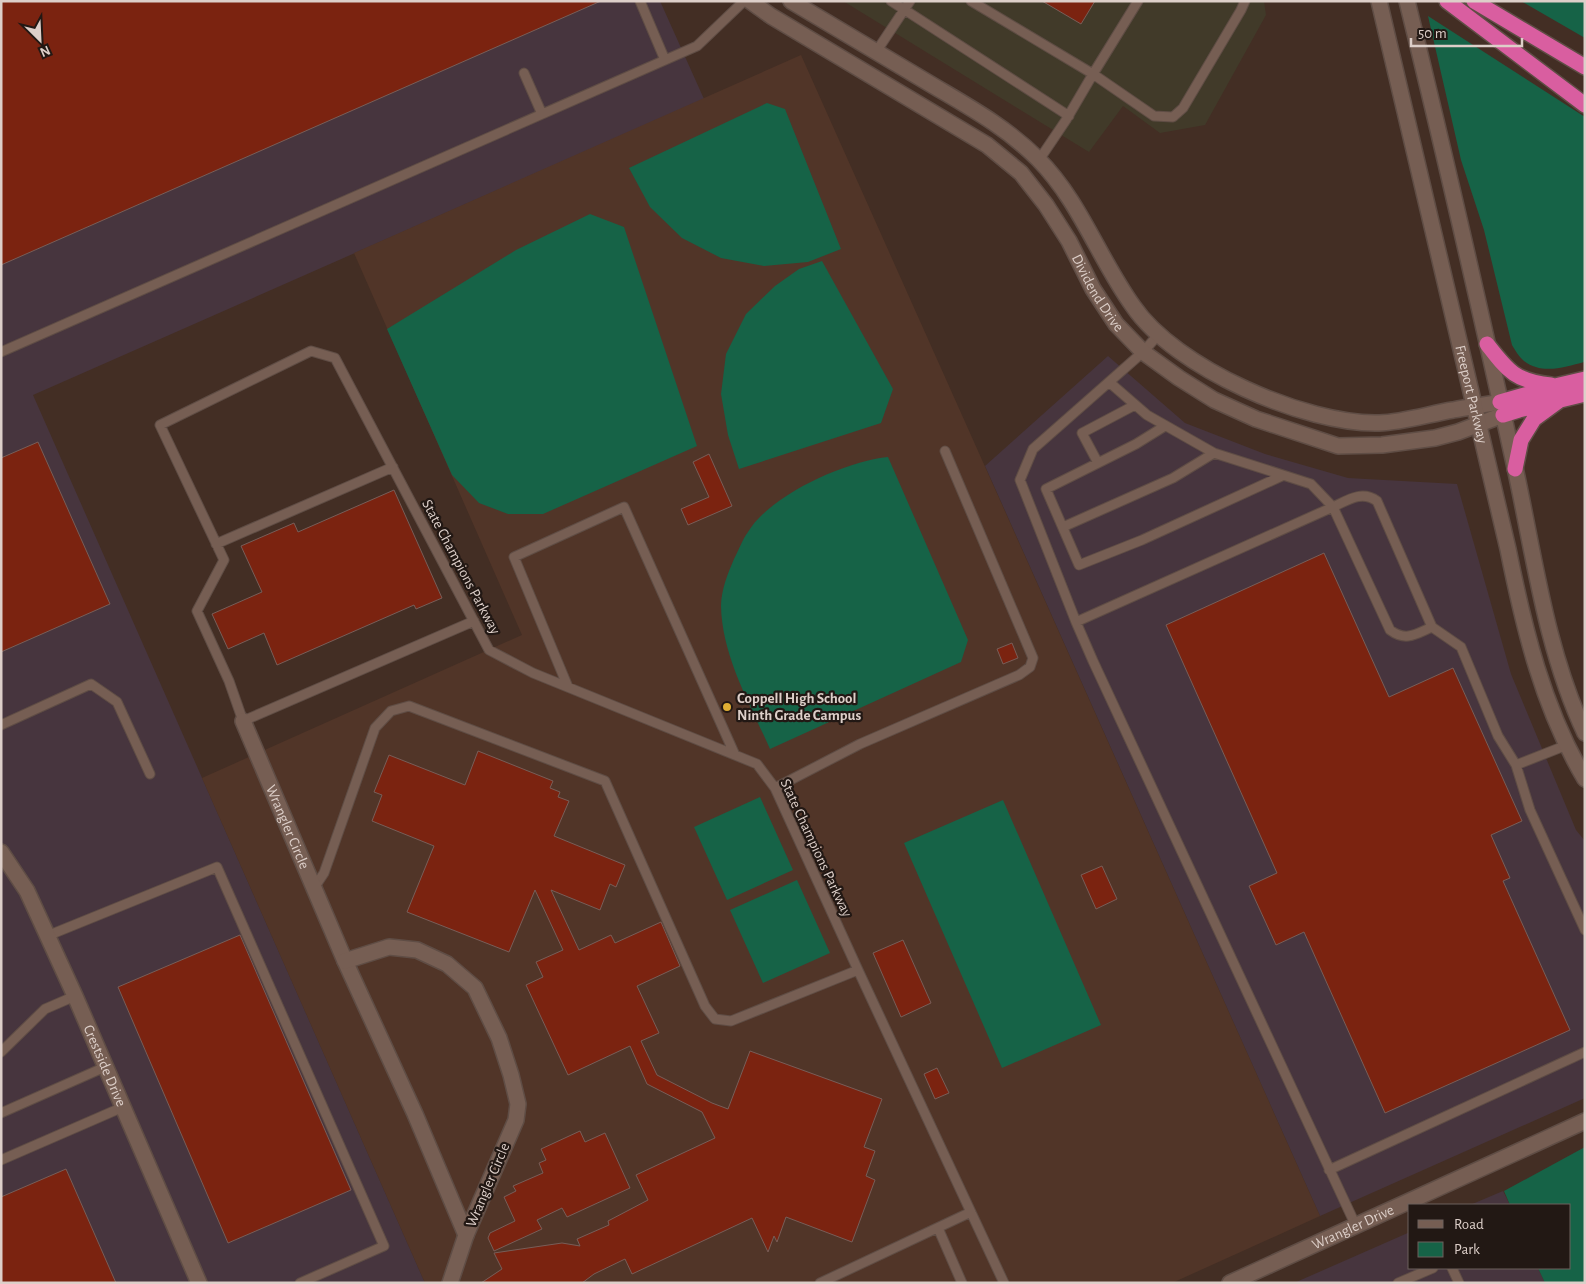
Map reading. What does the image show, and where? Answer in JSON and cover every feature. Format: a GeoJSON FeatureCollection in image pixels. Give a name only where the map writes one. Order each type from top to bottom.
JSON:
{"type":"FeatureCollection","features":[{"type":"Feature","properties":{"kind":"highway"},"geometry":{"type":"LineString","coordinates":[[1447,1],[1585,105]]}},
{"type":"Feature","properties":{"kind":"highway"},"geometry":{"type":"LineString","coordinates":[[1474,1],[1585,67]]}},
{"type":"Feature","properties":{"kind":"highway"},"geometry":{"type":"LineString","coordinates":[[1487,344],[1508,371],[1558,393],[1585,394]]}},
{"type":"Feature","properties":{"kind":"highway"},"geometry":{"type":"LineString","coordinates":[[1502,409],[1558,393],[1585,380]]}},
{"type":"Feature","properties":{"kind":"highway"},"geometry":{"type":"LineString","coordinates":[[1515,469],[1521,440],[1534,419],[1558,393]]}},
{"type":"Feature","properties":{"kind":"street","name":"Dividend Drive"},"geometry":{"type":"LineString","coordinates":[[750,1],[987,145],[1021,173],[1046,205],[1070,241],[1093,289],[1116,324],[1143,352],[1214,400],[1256,419],[1338,446],[1382,445],[1435,438],[1478,424],[1502,409]]}},
{"type":"Feature","properties":{"kind":"street","name":"Dividend Drive"},"geometry":{"type":"LineString","coordinates":[[791,1],[1000,126],[1039,160],[1065,192],[1089,230],[1113,277],[1134,309],[1158,335],[1225,380],[1264,398],[1338,420],[1380,423],[1475,407],[1502,409]]}},
{"type":"Feature","properties":{"kind":"street","name":"Freeport Parkway"},"geometry":{"type":"LineString","coordinates":[[1379,1],[1508,549],[1522,619],[1537,671],[1567,745],[1585,779]]}},
{"type":"Feature","properties":{"kind":"street","name":"Freeport Parkway"},"geometry":{"type":"LineString","coordinates":[[1407,1],[1502,409],[1552,645],[1569,698],[1585,733]]}},
{"type":"Feature","properties":{"kind":"street"},"geometry":{"type":"LineString","coordinates":[[865,72],[876,52]]}},
{"type":"Feature","properties":{"kind":"street"},"geometry":{"type":"LineString","coordinates":[[1021,173],[1039,160]]}},
{"type":"Feature","properties":{"kind":"street","name":"Wrangler Circle"},"geometry":{"type":"LineString","coordinates":[[243,721],[345,961],[415,1114],[466,1235]]}},
{"type":"Feature","properties":{"kind":"street"},"geometry":{"type":"LineString","coordinates":[[1567,745],[1585,737]]}},
{"type":"Feature","properties":{"kind":"street","name":"Crestside Drive"},"geometry":{"type":"LineString","coordinates":[[1,852],[27,891],[75,996],[199,1283]]}},
{"type":"Feature","properties":{"kind":"street","name":"Wrangler Circle"},"geometry":{"type":"LineString","coordinates":[[345,961],[389,947],[417,950],[447,964],[475,988],[499,1038],[518,1104],[516,1120],[466,1235]]}},
{"type":"Feature","properties":{"kind":"street","name":"Wrangler Drive"},"geometry":{"type":"LineString","coordinates":[[1423,1201],[1585,1121]]}},
{"type":"Feature","properties":{"kind":"street","name":"Wrangler Drive"},"geometry":{"type":"LineString","coordinates":[[1230,1283],[1356,1226],[1408,1207]]}},
{"type":"Feature","properties":{"kind":"street"},"geometry":{"type":"LineString","coordinates":[[450,1283],[466,1235]]}},
{"type":"Feature","properties":{"kind":"lane"},"geometry":{"type":"LineString","coordinates":[[640,1],[665,60]]}},
{"type":"Feature","properties":{"kind":"lane"},"geometry":{"type":"LineString","coordinates":[[1,352],[697,46],[744,1]]}},
{"type":"Feature","properties":{"kind":"lane"},"geometry":{"type":"LineString","coordinates":[[892,1],[907,5],[1069,116]]}},
{"type":"Feature","properties":{"kind":"lane"},"geometry":{"type":"LineString","coordinates":[[971,1],[1093,74],[1154,116],[1173,117],[1183,108],[1245,1]]}},
{"type":"Feature","properties":{"kind":"lane"},"geometry":{"type":"LineString","coordinates":[[1039,160],[1069,116],[1138,1]]}},
{"type":"Feature","properties":{"kind":"lane"},"geometry":{"type":"LineString","coordinates":[[876,52],[907,5]]}},
{"type":"Feature","properties":{"kind":"lane"},"geometry":{"type":"LineString","coordinates":[[524,73],[542,114]]}},
{"type":"Feature","properties":{"kind":"lane"},"geometry":{"type":"LineString","coordinates":[[1158,335],[1143,352],[1033,449],[1020,480],[1076,622],[1356,1226]]}},
{"type":"Feature","properties":{"kind":"lane","name":"State Champions Parkway"},"geometry":{"type":"LineString","coordinates":[[216,544],[160,425],[311,351],[335,358],[489,650],[568,687],[757,764],[775,788],[1004,1283]]}},
{"type":"Feature","properties":{"kind":"lane"},"geometry":{"type":"LineString","coordinates":[[1109,382],[1147,416],[1214,454],[1311,484],[1333,507],[1390,630],[1398,636],[1408,637],[1432,627]]}},
{"type":"Feature","properties":{"kind":"lane"},"geometry":{"type":"LineString","coordinates":[[1098,463],[1082,432],[1135,405]]}},
{"type":"Feature","properties":{"kind":"lane"},"geometry":{"type":"LineString","coordinates":[[1165,426],[1136,444],[1046,490],[1079,565],[1142,540],[1282,476]]}},
{"type":"Feature","properties":{"kind":"lane"},"geometry":{"type":"LineString","coordinates":[[775,788],[860,744],[1019,675],[1030,667],[1033,658],[945,451]]}},
{"type":"Feature","properties":{"kind":"lane"},"geometry":{"type":"LineString","coordinates":[[1062,527],[1172,478],[1214,454]]}},
{"type":"Feature","properties":{"kind":"lane"},"geometry":{"type":"LineString","coordinates":[[395,470],[216,544],[224,560],[197,611],[229,680],[243,721],[474,620]]}},
{"type":"Feature","properties":{"kind":"lane"},"geometry":{"type":"LineString","coordinates":[[1076,622],[1358,495],[1371,496],[1377,501],[1432,627],[1461,646],[1498,736],[1516,765],[1530,810],[1585,930]]}},
{"type":"Feature","properties":{"kind":"lane"},"geometry":{"type":"LineString","coordinates":[[568,687],[514,557],[624,507],[735,755]]}},
{"type":"Feature","properties":{"kind":"lane"},"geometry":{"type":"LineString","coordinates":[[1,725],[92,684],[117,702],[150,774]]}},
{"type":"Feature","properties":{"kind":"lane"},"geometry":{"type":"LineString","coordinates":[[314,888],[324,873],[375,728],[391,711],[408,706],[605,781],[705,1006],[715,1019],[731,1021],[858,970]]}},
{"type":"Feature","properties":{"kind":"lane"},"geometry":{"type":"LineString","coordinates":[[1516,765],[1567,745]]}},
{"type":"Feature","properties":{"kind":"lane"},"geometry":{"type":"LineString","coordinates":[[47,936],[217,867],[384,1246],[300,1283]]}},
{"type":"Feature","properties":{"kind":"lane"},"geometry":{"type":"LineString","coordinates":[[1,1052],[45,1009],[75,996]]}},
{"type":"Feature","properties":{"kind":"lane"},"geometry":{"type":"LineString","coordinates":[[1329,1170],[1585,1052]]}},
{"type":"Feature","properties":{"kind":"lane"},"geometry":{"type":"LineString","coordinates":[[1,1113],[105,1067]]}},
{"type":"Feature","properties":{"kind":"lane"},"geometry":{"type":"LineString","coordinates":[[1,1160],[123,1107]]}},
{"type":"Feature","properties":{"kind":"lane"},"geometry":{"type":"LineString","coordinates":[[820,1283],[971,1212]]}},
{"type":"Feature","properties":{"kind":"lane"},"geometry":{"type":"LineString","coordinates":[[938,1228],[962,1283]]}},
{"type":"Feature","properties":{"kind":"lane"},"geometry":{"type":"LineString","coordinates":[[1398,1283],[1431,1269]]}},
{"type":"Feature","properties":{"kind":"lane"},"geometry":{"type":"LineString","coordinates":[[1452,1269],[1459,1283]]}},
{"type":"Feature","properties":{"kind":"shaded area"},"geometry":{"type":"Polygon","coordinates":[[[1,1],[660,1],[704,99],[33,395],[425,1283],[1,1283],[1,1]]]}},
{"type":"Feature","properties":{"kind":"shaded area"},"geometry":{"type":"Polygon","coordinates":[[[843,1],[1264,1],[1266,15],[1205,125],[1160,133],[1123,106],[1089,152],[843,1]]]}},
{"type":"Feature","properties":{"kind":"shaded area","name":"Coppell High School Ninth Grade Campus"},"geometry":{"type":"Polygon","coordinates":[[[801,55],[1320,1216],[1172,1283],[425,1283],[202,778],[522,635],[354,253],[801,55]]]}},
{"type":"Feature","properties":{"kind":"shaded area"},"geometry":{"type":"Polygon","coordinates":[[[1108,356],[1185,423],[1265,454],[1348,478],[1457,484],[1511,674],[1576,830],[1585,841],[1585,1098],[1320,1216],[985,466],[1108,356]]]}},
{"type":"Feature","properties":{"kind":"shaded area"},"geometry":{"type":"Polygon","coordinates":[[[1503,1191],[1510,1204],[1472,1204],[1503,1191]]]}},
{"type":"Feature","properties":{"kind":"shaded area"},"geometry":{"type":"Polygon","coordinates":[[[1408,1233],[1408,1269],[1538,1269],[1545,1283],[1294,1283],[1408,1233]]]}},
{"type":"Feature","properties":{"kind":"green space"},"geometry":{"type":"Polygon","coordinates":[[[1521,1],[1585,1],[1585,38],[1521,1]]]}},
{"type":"Feature","properties":{"kind":"green space"},"geometry":{"type":"Polygon","coordinates":[[[1428,16],[1585,117],[1584,362],[1554,369],[1538,368],[1524,361],[1512,345],[1484,230],[1461,160],[1428,16]]]}},
{"type":"Feature","properties":{"kind":"green space"},"geometry":{"type":"Polygon","coordinates":[[[767,103],[785,109],[841,249],[808,262],[764,266],[721,258],[682,238],[650,207],[629,168],[767,103]]]}},
{"type":"Feature","properties":{"kind":"green space"},"geometry":{"type":"Polygon","coordinates":[[[590,214],[624,227],[697,446],[543,514],[508,514],[479,503],[452,475],[387,329],[516,250],[590,214]]]}},
{"type":"Feature","properties":{"kind":"green space"},"geometry":{"type":"Polygon","coordinates":[[[822,261],[893,389],[881,423],[739,469],[728,435],[721,394],[726,354],[746,314],[775,286],[799,269],[822,261]]]}},
{"type":"Feature","properties":{"kind":"green space"},"geometry":{"type":"Polygon","coordinates":[[[888,457],[968,640],[961,662],[770,749],[738,679],[726,643],[721,600],[729,570],[746,535],[759,518],[773,505],[810,482],[831,473],[852,465],[888,457]]]}},
{"type":"Feature","properties":{"kind":"green space"},"geometry":{"type":"Polygon","coordinates":[[[760,797],[793,870],[727,900],[694,827],[760,797]]]}},
{"type":"Feature","properties":{"kind":"green space"},"geometry":{"type":"Polygon","coordinates":[[[1003,800],[1101,1025],[1002,1068],[904,843],[1003,800]]]}},
{"type":"Feature","properties":{"kind":"green space"},"geometry":{"type":"Polygon","coordinates":[[[797,880],[830,953],[763,983],[730,910],[797,880]]]}},
{"type":"Feature","properties":{"kind":"green space"},"geometry":{"type":"Polygon","coordinates":[[[1585,1147],[1585,1283],[1545,1283],[1538,1269],[1571,1269],[1571,1204],[1510,1204],[1504,1191],[1585,1147]]]}},
{"type":"Feature","properties":{"kind":"building"},"geometry":{"type":"Polygon","coordinates":[[[1,1],[601,1],[1,265],[1,1]]]}},
{"type":"Feature","properties":{"kind":"building"},"geometry":{"type":"Polygon","coordinates":[[[1042,1],[1095,1],[1081,24],[1042,1]]]}},
{"type":"Feature","properties":{"kind":"building"},"geometry":{"type":"Polygon","coordinates":[[[38,442],[110,604],[1,652],[1,458],[38,442]]]}},
{"type":"Feature","properties":{"kind":"building"},"geometry":{"type":"Polygon","coordinates":[[[709,454],[732,506],[688,525],[681,509],[709,497],[693,462],[709,454]]]}},
{"type":"Feature","properties":{"kind":"building"},"geometry":{"type":"Polygon","coordinates":[[[394,490],[442,598],[416,609],[414,605],[277,665],[264,633],[228,649],[212,614],[262,592],[241,546],[294,523],[298,532],[394,490]]]}},
{"type":"Feature","properties":{"kind":"building"},"geometry":{"type":"Polygon","coordinates":[[[1324,553],[1389,697],[1453,668],[1522,821],[1491,835],[1510,878],[1503,881],[1570,1030],[1385,1113],[1304,932],[1276,945],[1249,886],[1277,873],[1166,625],[1324,553]]]}},
{"type":"Feature","properties":{"kind":"building"},"geometry":{"type":"Polygon","coordinates":[[[1012,643],[1018,658],[1003,664],[997,649],[1012,643]]]}},
{"type":"Feature","properties":{"kind":"building"},"geometry":{"type":"Polygon","coordinates":[[[478,751],[553,781],[550,788],[560,792],[558,797],[569,801],[554,836],[625,865],[616,887],[610,884],[600,910],[551,890],[579,950],[611,935],[615,943],[661,922],[680,966],[637,986],[659,1033],[641,1041],[657,1075],[728,1109],[750,1051],[882,1099],[864,1147],[875,1151],[866,1176],[875,1180],[852,1242],[786,1217],[777,1242],[774,1236],[768,1252],[752,1218],[632,1274],[625,1259],[594,1274],[582,1283],[481,1283],[502,1269],[494,1253],[562,1243],[580,1246],[577,1239],[609,1225],[608,1221],[648,1200],[636,1175],[715,1138],[702,1112],[647,1084],[630,1046],[568,1075],[526,985],[543,977],[536,962],[563,950],[535,890],[509,952],[407,912],[434,846],[372,821],[382,795],[374,792],[389,755],[465,785],[478,751]]]}},
{"type":"Feature","properties":{"kind":"building"},"geometry":{"type":"Polygon","coordinates":[[[1102,866],[1117,899],[1096,909],[1081,875],[1102,866]]]}},
{"type":"Feature","properties":{"kind":"building"},"geometry":{"type":"Polygon","coordinates":[[[240,935],[351,1190],[228,1243],[118,987],[240,935]]]}},
{"type":"Feature","properties":{"kind":"building"},"geometry":{"type":"Polygon","coordinates":[[[903,940],[931,1003],[901,1017],[873,953],[903,940]]]}},
{"type":"Feature","properties":{"kind":"building"},"geometry":{"type":"Polygon","coordinates":[[[937,1068],[949,1093],[935,1099],[924,1074],[937,1068]]]}},
{"type":"Feature","properties":{"kind":"building"},"geometry":{"type":"Polygon","coordinates":[[[580,1131],[585,1142],[605,1133],[630,1188],[567,1217],[562,1208],[537,1220],[542,1229],[494,1251],[488,1238],[490,1233],[515,1221],[504,1197],[516,1191],[513,1186],[543,1173],[539,1163],[546,1160],[541,1149],[580,1131]]]}},
{"type":"Feature","properties":{"kind":"building"},"geometry":{"type":"Polygon","coordinates":[[[66,1169],[116,1283],[1,1283],[1,1197],[66,1169]]]}},
{"type":"Feature","properties":{"kind":"place","name":"Coppell High School Ninth Grade Campus"},"geometry":{"type":"Point","coordinates":[727,707]}}]}
